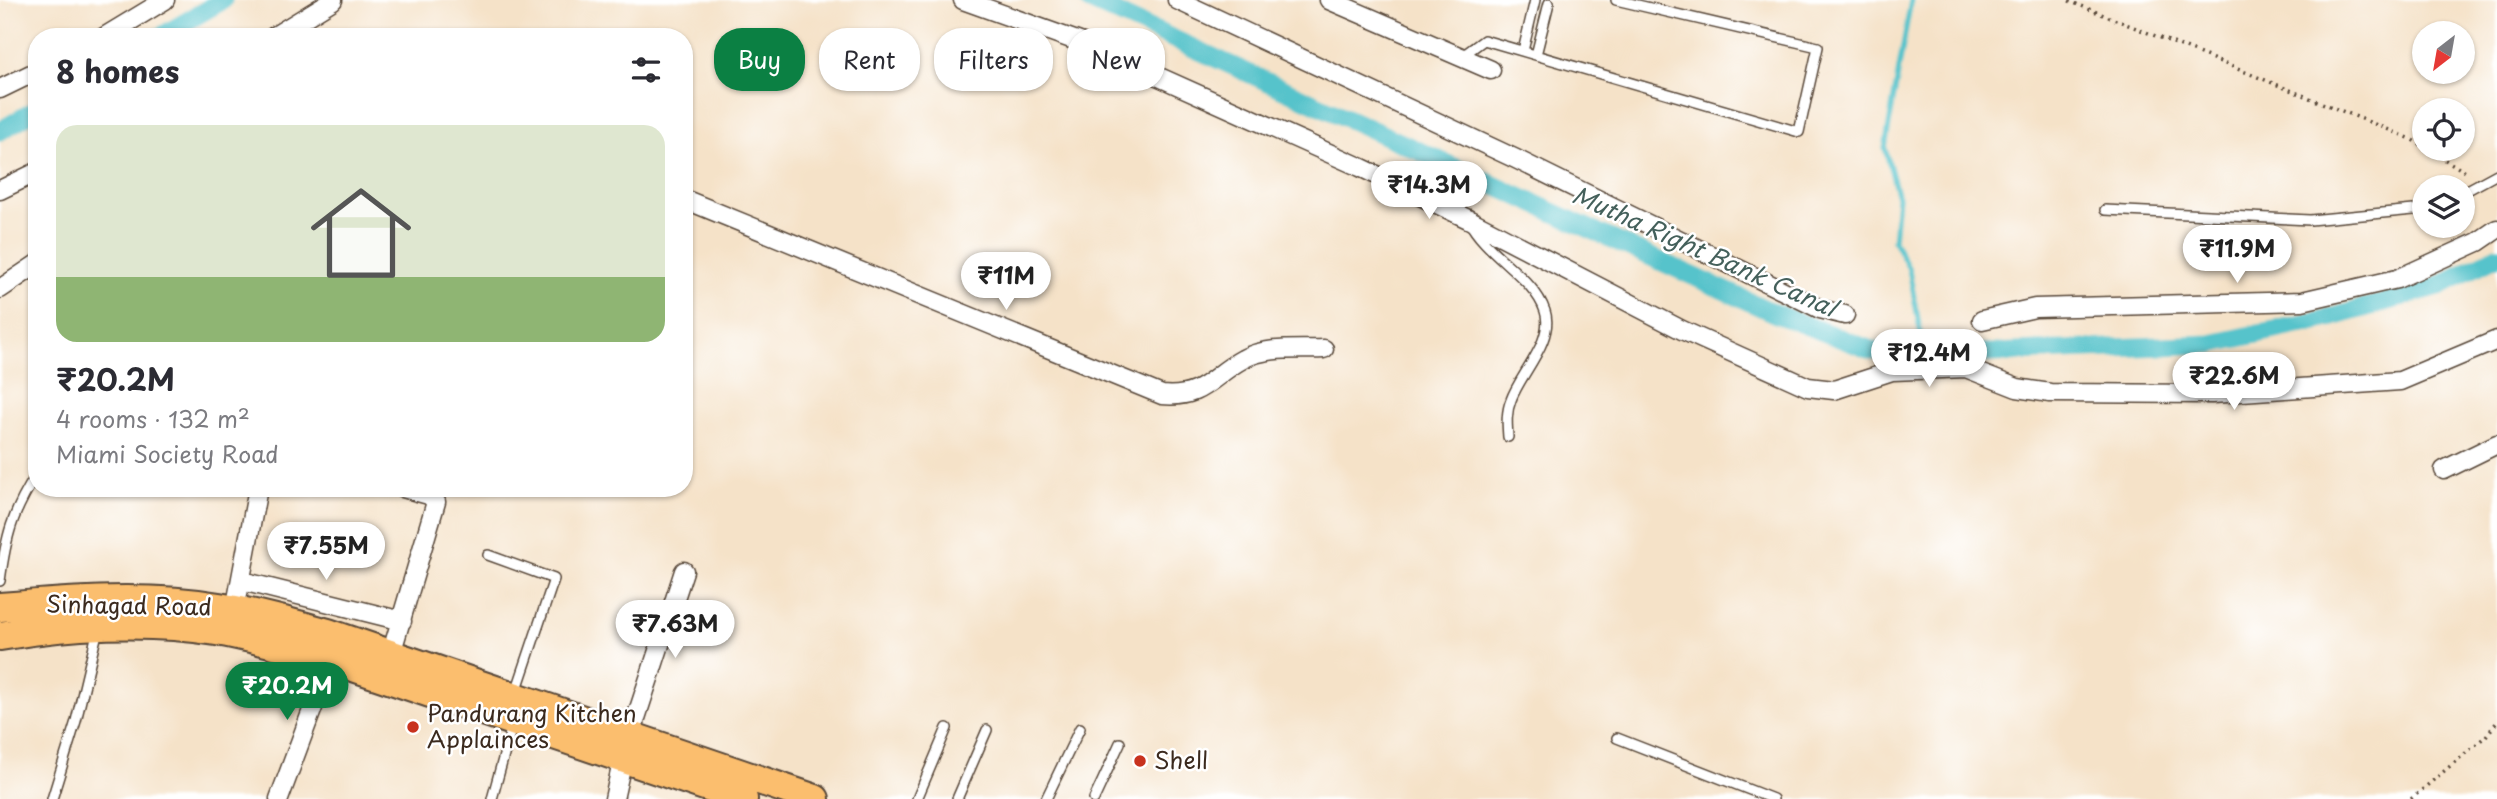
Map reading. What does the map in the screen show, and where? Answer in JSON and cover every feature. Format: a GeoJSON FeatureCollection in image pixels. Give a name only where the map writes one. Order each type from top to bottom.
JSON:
{"type":"FeatureCollection","features":[{"type":"Feature","properties":{"kind":"main road","name":"Sinhagad Road"},"geometry":{"type":"LineString","coordinates":[[0,607],[116,601],[174,603],[235,610],[328,633],[391,654],[514,708]]}},
{"type":"Feature","properties":{"kind":"main road","name":"Sinhagad Road"},"geometry":{"type":"LineString","coordinates":[[0,636],[98,627],[214,631],[514,708],[627,747],[815,799]]}},
{"type":"Feature","properties":{"kind":"main road","name":"Sinhagad Road"},"geometry":{"type":"LineString","coordinates":[[627,747],[702,792],[744,799]]}},
{"type":"Feature","properties":{"kind":"street"},"geometry":{"type":"LineString","coordinates":[[119,28],[165,0]]}},
{"type":"Feature","properties":{"kind":"street"},"geometry":{"type":"LineString","coordinates":[[288,28],[333,0]]}},
{"type":"Feature","properties":{"kind":"street"},"geometry":{"type":"LineString","coordinates":[[963,0],[1087,44],[1468,219],[1682,330],[1808,387],[1834,390],[1892,371],[1966,368],[2017,388],[2050,393],[2213,394],[2400,381],[2497,340]]}},
{"type":"Feature","properties":{"kind":"street"},"geometry":{"type":"LineString","coordinates":[[1177,0],[1516,159],[1808,303],[1845,315]]}},
{"type":"Feature","properties":{"kind":"street"},"geometry":{"type":"LineString","coordinates":[[1329,0],[1491,70]]}},
{"type":"Feature","properties":{"kind":"street"},"geometry":{"type":"LineString","coordinates":[[0,89],[28,75]]}},
{"type":"Feature","properties":{"kind":"street"},"geometry":{"type":"LineString","coordinates":[[0,190],[28,176]]}},
{"type":"Feature","properties":{"kind":"street"},"geometry":{"type":"LineString","coordinates":[[693,203],[1162,395],[1180,397],[1198,392],[1244,358],[1260,353],[1324,349]]}},
{"type":"Feature","properties":{"kind":"street"},"geometry":{"type":"LineString","coordinates":[[1982,320],[2035,308],[2302,302],[2397,279],[2478,242],[2497,229]]}},
{"type":"Feature","properties":{"kind":"street"},"geometry":{"type":"LineString","coordinates":[[0,289],[28,270]]}},
{"type":"Feature","properties":{"kind":"street"},"geometry":{"type":"LineString","coordinates":[[2444,470],[2497,444]]}},
{"type":"Feature","properties":{"kind":"street"},"geometry":{"type":"LineString","coordinates":[[235,610],[256,497]]}},
{"type":"Feature","properties":{"kind":"street"},"geometry":{"type":"LineString","coordinates":[[391,654],[436,502],[431,497]]}},
{"type":"Feature","properties":{"kind":"street"},"geometry":{"type":"LineString","coordinates":[[614,799],[627,747],[684,571]]}},
{"type":"Feature","properties":{"kind":"street"},"geometry":{"type":"LineString","coordinates":[[242,581],[402,621]]}},
{"type":"Feature","properties":{"kind":"street"},"geometry":{"type":"LineString","coordinates":[[279,799],[331,659]]}},
{"type":"Feature","properties":{"kind":"lane"},"geometry":{"type":"LineString","coordinates":[[1523,51],[1535,0]]}},
{"type":"Feature","properties":{"kind":"lane"},"geometry":{"type":"LineString","coordinates":[[1461,57],[1484,40],[1799,132],[1818,47],[1616,0]]}},
{"type":"Feature","properties":{"kind":"lane"},"geometry":{"type":"LineString","coordinates":[[1536,55],[1549,3]]}},
{"type":"Feature","properties":{"kind":"lane"},"geometry":{"type":"LineString","coordinates":[[2475,186],[2497,174]]}},
{"type":"Feature","properties":{"kind":"lane"},"geometry":{"type":"LineString","coordinates":[[2105,210],[2310,220],[2412,210]]}},
{"type":"Feature","properties":{"kind":"lane"},"geometry":{"type":"LineString","coordinates":[[1468,219],[1479,239],[1532,291],[1545,309],[1547,321],[1540,343],[1511,398],[1507,419],[1508,437]]}},
{"type":"Feature","properties":{"kind":"lane"},"geometry":{"type":"LineString","coordinates":[[0,581],[5,542],[16,507],[28,488]]}},
{"type":"Feature","properties":{"kind":"lane"},"geometry":{"type":"LineString","coordinates":[[488,555],[554,579],[514,708],[492,799]]}},
{"type":"Feature","properties":{"kind":"lane"},"geometry":{"type":"LineString","coordinates":[[52,799],[76,721],[98,627]]}},
{"type":"Feature","properties":{"kind":"lane"},"geometry":{"type":"LineString","coordinates":[[917,799],[947,728]]}},
{"type":"Feature","properties":{"kind":"lane"},"geometry":{"type":"LineString","coordinates":[[1046,799],[1080,728]]}},
{"type":"Feature","properties":{"kind":"lane"},"geometry":{"type":"LineString","coordinates":[[957,799],[987,730]]}},
{"type":"Feature","properties":{"kind":"lane"},"geometry":{"type":"LineString","coordinates":[[1617,738],[1773,799]]}},
{"type":"Feature","properties":{"kind":"lane"},"geometry":{"type":"LineString","coordinates":[[1094,799],[1120,743]]}},
{"type":"Feature","properties":{"kind":"path"},"geometry":{"type":"LineString","coordinates":[[2069,1],[2412,140]]}},
{"type":"Feature","properties":{"kind":"path"},"geometry":{"type":"LineString","coordinates":[[2447,161],[2483,183]]}},
{"type":"Feature","properties":{"kind":"path"},"geometry":{"type":"LineString","coordinates":[[2411,799],[2486,736],[2497,722]]}},
{"type":"Feature","properties":{"kind":"waterway","name":"Mutha Right Bank Canal"},"geometry":{"type":"LineString","coordinates":[[175,28],[223,0]]}},
{"type":"Feature","properties":{"kind":"waterway","name":"Mutha Right Bank Canal"},"geometry":{"type":"LineString","coordinates":[[1088,0],[1774,313],[1871,350],[1991,353],[2211,344],[2330,318],[2439,286],[2497,256]]}},
{"type":"Feature","properties":{"kind":"waterway"},"geometry":{"type":"LineString","coordinates":[[1911,0],[1885,148],[1898,197],[1894,241],[1909,269],[1924,352]]}},
{"type":"Feature","properties":{"kind":"waterway","name":"Mutha Right Bank Canal"},"geometry":{"type":"LineString","coordinates":[[0,131],[28,114]]}},
{"type":"Feature","properties":{"kind":"place","name":"Pandurang Kitchen Applainces"},"geometry":{"type":"Point","coordinates":[413,727]}},
{"type":"Feature","properties":{"kind":"place","name":"Shell"},"geometry":{"type":"Point","coordinates":[1140,761]}}]}
